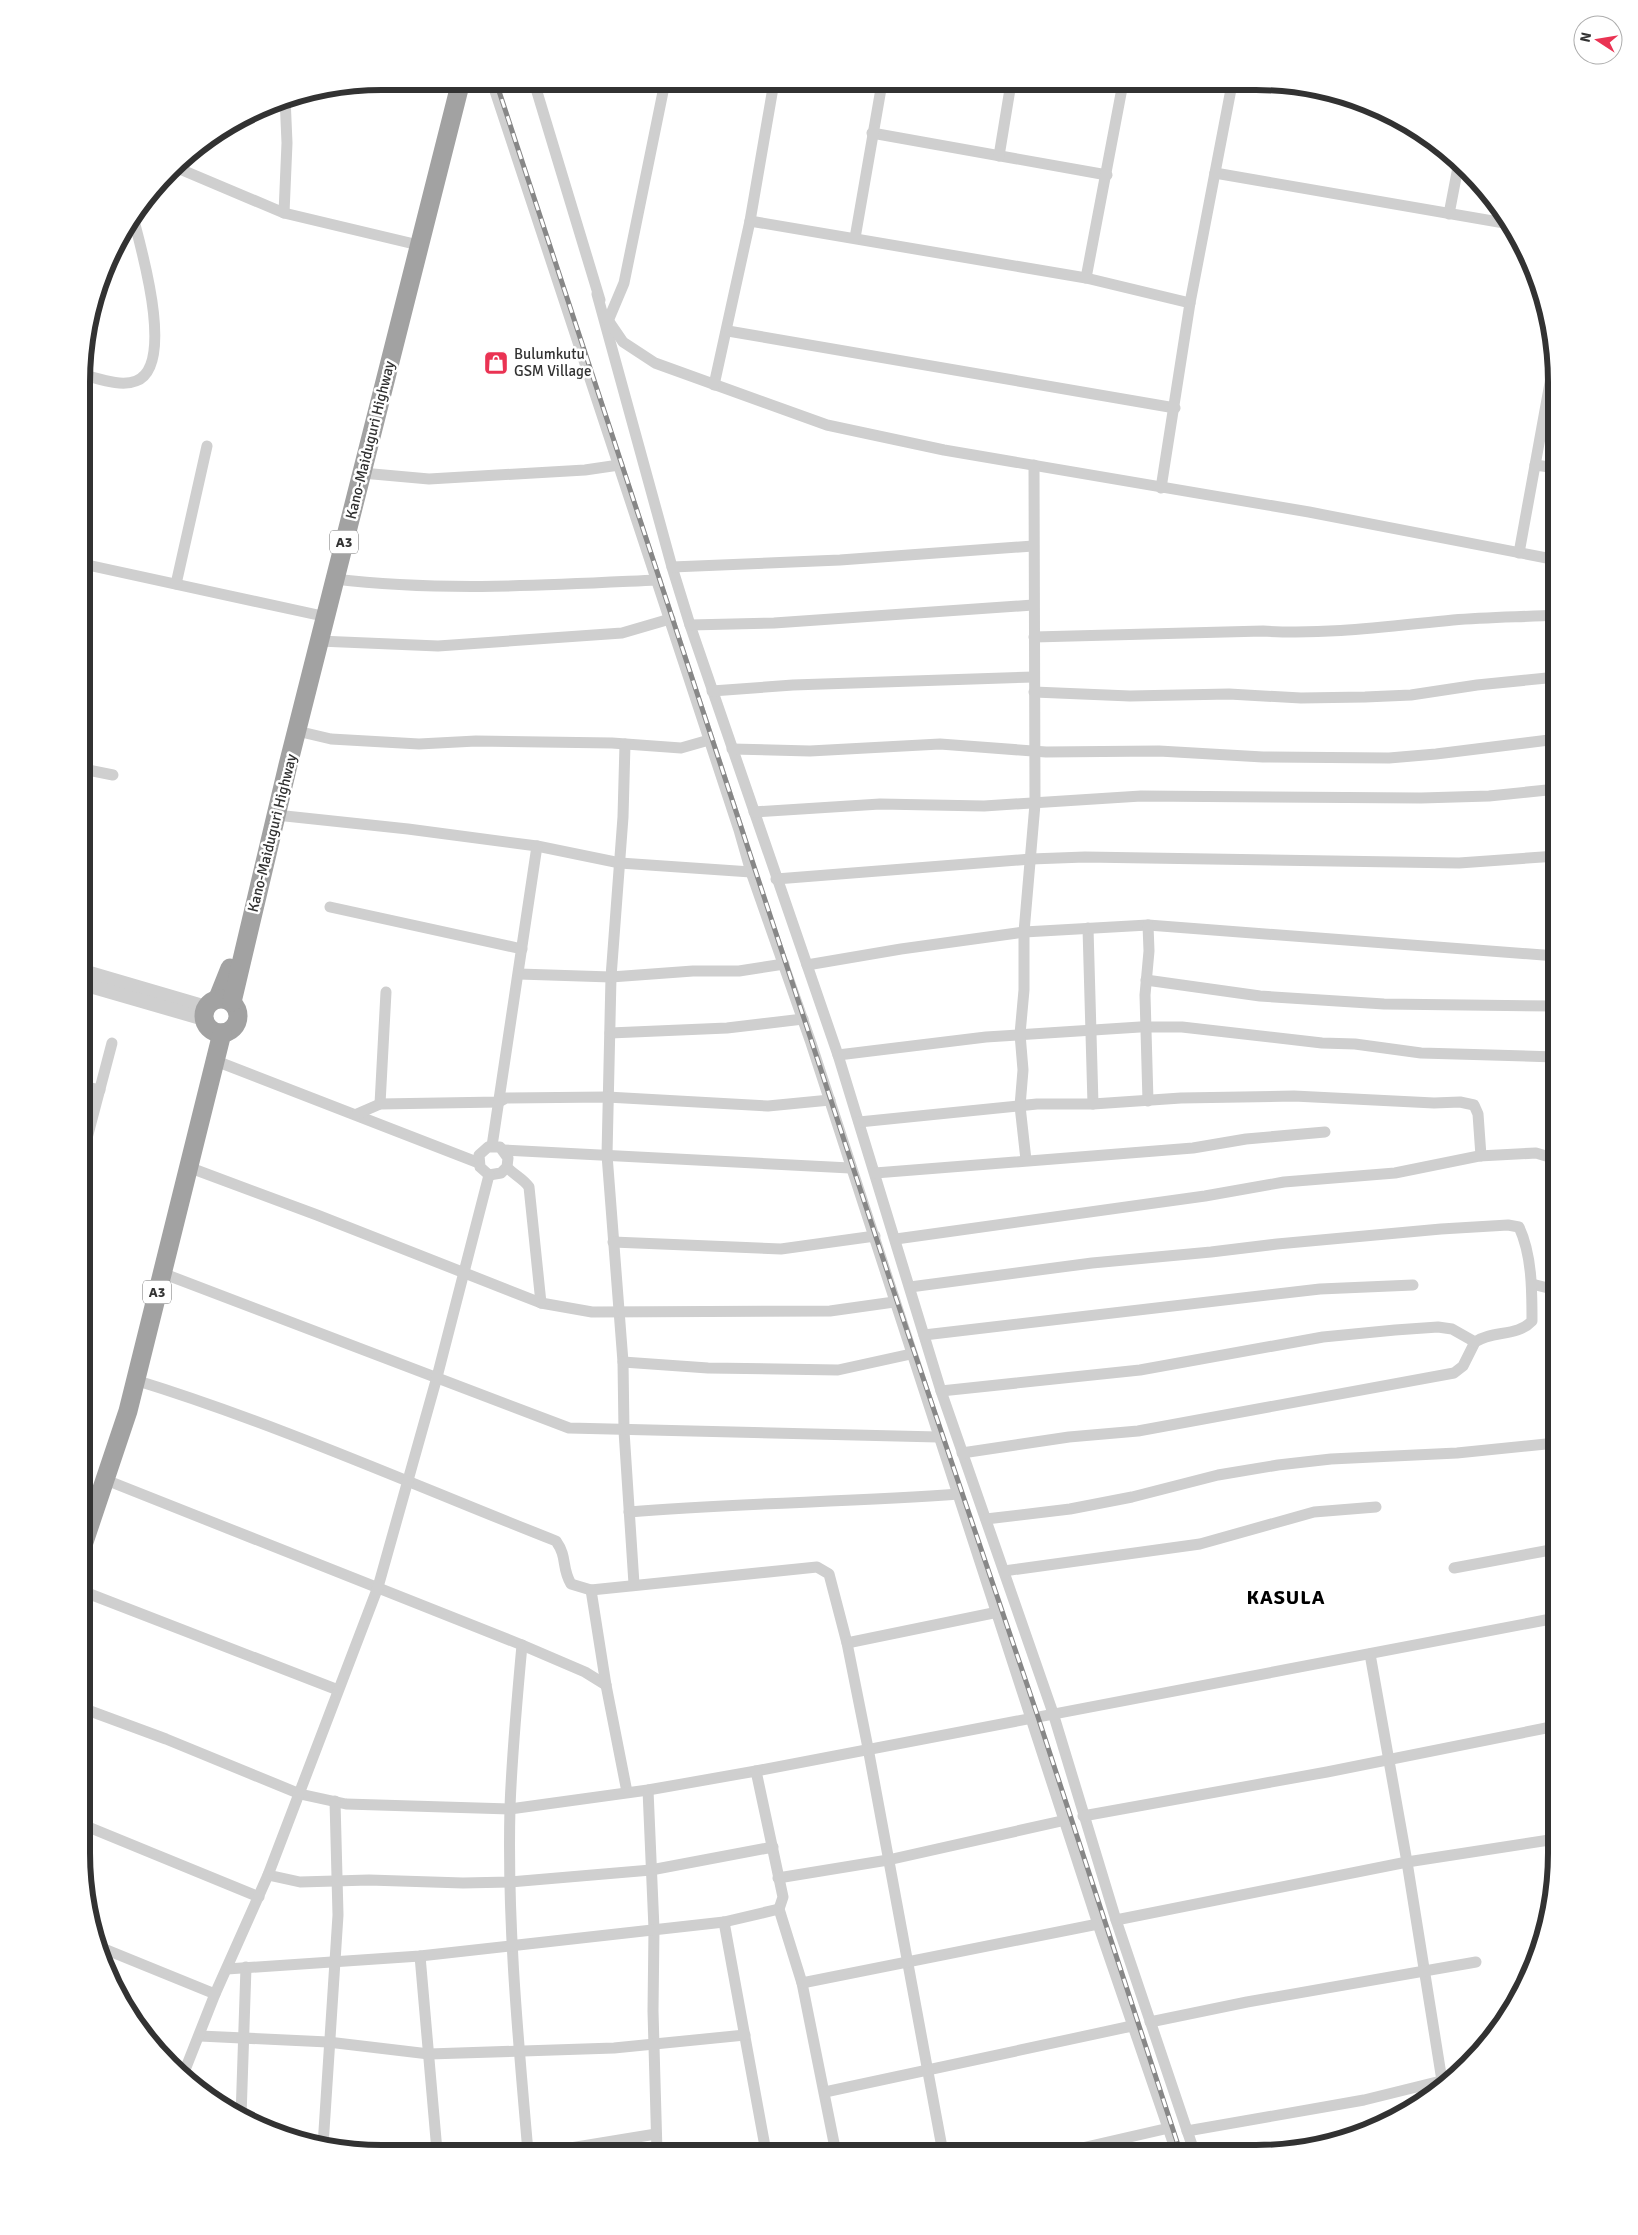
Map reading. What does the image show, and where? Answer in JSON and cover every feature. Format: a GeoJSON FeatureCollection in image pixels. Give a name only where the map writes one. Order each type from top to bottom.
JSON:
{"type":"FeatureCollection","features":[{"type":"Feature","properties":{"kind":"highway","name":"Kano-Maiduguri Highway"},"geometry":{"type":"LineString","coordinates":[[90,1525],[106,1480],[135,1380],[216,1061],[216,1015],[276,815],[285,764],[318,615],[448,90]]}},
{"type":"Feature","properties":{"kind":"highway","name":"Kano-Maiduguri Highway"},"geometry":{"type":"LineString","coordinates":[[90,1493],[119,1404],[203,1076],[216,1015],[285,764],[297,731],[459,90]]}},
{"type":"Feature","properties":{"kind":"street"},"geometry":{"type":"LineString","coordinates":[[495,90],[710,740],[751,872],[803,1019],[850,1168],[875,1236],[894,1302],[998,1612],[1098,1924],[1174,2145]]}},
{"type":"Feature","properties":{"kind":"street"},"geometry":{"type":"LineString","coordinates":[[536,90],[597,294],[672,567],[690,625],[838,1055],[896,1239],[941,1391],[1053,1713],[1116,1920],[1192,2145]]}},
{"type":"Feature","properties":{"kind":"street"},"geometry":{"type":"LineString","coordinates":[[608,321],[624,283],[662,90]]}},
{"type":"Feature","properties":{"kind":"street"},"geometry":{"type":"LineString","coordinates":[[714,385],[728,331],[750,221],[773,90]]}},
{"type":"Feature","properties":{"kind":"street"},"geometry":{"type":"LineString","coordinates":[[855,238],[881,90]]}},
{"type":"Feature","properties":{"kind":"street"},"geometry":{"type":"LineString","coordinates":[[999,156],[1011,90]]}},
{"type":"Feature","properties":{"kind":"street"},"geometry":{"type":"LineString","coordinates":[[1086,278],[1122,90]]}},
{"type":"Feature","properties":{"kind":"street"},"geometry":{"type":"LineString","coordinates":[[1161,488],[1190,303],[1231,90]]}},
{"type":"Feature","properties":{"kind":"street"},"geometry":{"type":"LineString","coordinates":[[284,213],[287,143],[285,106]]}},
{"type":"Feature","properties":{"kind":"street"},"geometry":{"type":"LineString","coordinates":[[872,133],[1107,175]]}},
{"type":"Feature","properties":{"kind":"street"},"geometry":{"type":"LineString","coordinates":[[181,169],[284,213],[410,243]]}},
{"type":"Feature","properties":{"kind":"street"},"geometry":{"type":"LineString","coordinates":[[1449,214],[1457,170]]}},
{"type":"Feature","properties":{"kind":"street"},"geometry":{"type":"LineString","coordinates":[[1216,174],[1501,222]]}},
{"type":"Feature","properties":{"kind":"street"},"geometry":{"type":"LineString","coordinates":[[750,221],[1086,278],[1190,303]]}},
{"type":"Feature","properties":{"kind":"street"},"geometry":{"type":"LineString","coordinates":[[90,376],[127,383],[139,380],[148,372],[153,360],[156,338],[145,265],[135,226]]}},
{"type":"Feature","properties":{"kind":"street"},"geometry":{"type":"LineString","coordinates":[[597,294],[608,321],[623,342],[655,363],[827,425],[944,450],[1373,523],[1548,558]]}},
{"type":"Feature","properties":{"kind":"street"},"geometry":{"type":"LineString","coordinates":[[728,331],[1175,408]]}},
{"type":"Feature","properties":{"kind":"street"},"geometry":{"type":"LineString","coordinates":[[1519,553],[1548,394]]}},
{"type":"Feature","properties":{"kind":"street"},"geometry":{"type":"LineString","coordinates":[[176,584],[207,446]]}},
{"type":"Feature","properties":{"kind":"street"},"geometry":{"type":"LineString","coordinates":[[362,472],[429,479],[585,470],[619,465]]}},
{"type":"Feature","properties":{"kind":"street"},"geometry":{"type":"LineString","coordinates":[[1026,1160],[1020,1106],[1023,1070],[1020,1034],[1024,990],[1024,932],[1035,804],[1034,637],[1032,605],[1034,465]]}},
{"type":"Feature","properties":{"kind":"street"},"geometry":{"type":"LineString","coordinates":[[1535,465],[1548,467]]}},
{"type":"Feature","properties":{"kind":"street"},"geometry":{"type":"LineString","coordinates":[[672,567],[840,560],[1033,546]]}},
{"type":"Feature","properties":{"kind":"street"},"geometry":{"type":"LineString","coordinates":[[90,565],[318,615]]}},
{"type":"Feature","properties":{"kind":"street"},"geometry":{"type":"LineString","coordinates":[[335,579],[386,586],[484,587],[657,580]]}},
{"type":"Feature","properties":{"kind":"street"},"geometry":{"type":"LineString","coordinates":[[690,625],[774,623],[1032,605]]}},
{"type":"Feature","properties":{"kind":"street"},"geometry":{"type":"LineString","coordinates":[[1034,637],[1263,631],[1333,632],[1456,620],[1548,615]]}},
{"type":"Feature","properties":{"kind":"street"},"geometry":{"type":"LineString","coordinates":[[319,641],[438,646],[622,633],[670,619]]}},
{"type":"Feature","properties":{"kind":"street"},"geometry":{"type":"LineString","coordinates":[[712,691],[793,685],[1034,677]]}},
{"type":"Feature","properties":{"kind":"street"},"geometry":{"type":"LineString","coordinates":[[1034,692],[1130,696],[1229,694],[1301,698],[1365,697],[1411,695],[1477,685],[1548,678]]}},
{"type":"Feature","properties":{"kind":"street"},"geometry":{"type":"LineString","coordinates":[[297,731],[332,739],[409,744],[476,741],[625,744],[681,748],[710,740]]}},
{"type":"Feature","properties":{"kind":"street"},"geometry":{"type":"LineString","coordinates":[[732,749],[810,750],[940,744],[1034,751],[1159,751],[1263,757],[1389,758],[1548,741]]}},
{"type":"Feature","properties":{"kind":"street"},"geometry":{"type":"LineString","coordinates":[[625,744],[606,1097],[607,1155],[623,1362],[624,1431],[634,1584]]}},
{"type":"Feature","properties":{"kind":"street"},"geometry":{"type":"LineString","coordinates":[[90,770],[113,775]]}},
{"type":"Feature","properties":{"kind":"street"},"geometry":{"type":"LineString","coordinates":[[754,812],[880,804],[984,806],[1035,804],[1141,796],[1421,798],[1489,796],[1548,789]]}},
{"type":"Feature","properties":{"kind":"street"},"geometry":{"type":"LineString","coordinates":[[276,815],[408,828],[537,846],[620,863],[751,872]]}},
{"type":"Feature","properties":{"kind":"street"},"geometry":{"type":"LineString","coordinates":[[537,846],[499,1102],[498,1148],[508,1158],[507,1167],[497,1175],[488,1175],[482,1170],[479,1163],[482,1152],[498,1148],[850,1168]]}},
{"type":"Feature","properties":{"kind":"street"},"geometry":{"type":"LineString","coordinates":[[776,879],[1031,858],[1085,856],[1459,863],[1548,857]]}},
{"type":"Feature","properties":{"kind":"street"},"geometry":{"type":"LineString","coordinates":[[330,907],[522,949]]}},
{"type":"Feature","properties":{"kind":"street"},"geometry":{"type":"LineString","coordinates":[[807,965],[900,949],[1024,932],[1148,925],[1548,955]]}},
{"type":"Feature","properties":{"kind":"street"},"geometry":{"type":"LineString","coordinates":[[1148,925],[1146,980],[1148,1101]]}},
{"type":"Feature","properties":{"kind":"street"},"geometry":{"type":"LineString","coordinates":[[1088,928],[1093,1104]]}},
{"type":"Feature","properties":{"kind":"street"},"geometry":{"type":"LineString","coordinates":[[519,974],[611,977],[693,971],[739,971],[784,964]]}},
{"type":"Feature","properties":{"kind":"street"},"geometry":{"type":"LineString","coordinates":[[90,973],[216,1015]]}},
{"type":"Feature","properties":{"kind":"street"},"geometry":{"type":"LineString","coordinates":[[1146,980],[1260,996],[1384,1004],[1548,1006]]}},
{"type":"Feature","properties":{"kind":"street"},"geometry":{"type":"LineString","coordinates":[[90,986],[216,1015]]}},
{"type":"Feature","properties":{"kind":"street"},"geometry":{"type":"LineString","coordinates":[[380,1104],[386,992]]}},
{"type":"Feature","properties":{"kind":"street"},"geometry":{"type":"LineString","coordinates":[[610,1033],[726,1028],[803,1019]]}},
{"type":"Feature","properties":{"kind":"street"},"geometry":{"type":"LineString","coordinates":[[838,1055],[1020,1034],[1147,1027],[1182,1028],[1322,1043],[1355,1044],[1421,1053],[1548,1057]]}},
{"type":"Feature","properties":{"kind":"street"},"geometry":{"type":"LineString","coordinates":[[90,1127],[112,1043]]}},
{"type":"Feature","properties":{"kind":"street"},"geometry":{"type":"LineString","coordinates":[[216,1061],[357,1114],[479,1163]]}},
{"type":"Feature","properties":{"kind":"street"},"geometry":{"type":"LineString","coordinates":[[90,1088],[100,1090]]}},
{"type":"Feature","properties":{"kind":"street"},"geometry":{"type":"LineString","coordinates":[[859,1122],[1020,1106],[1294,1096],[1434,1103],[1460,1102],[1474,1105],[1478,1114],[1481,1156]]}},
{"type":"Feature","properties":{"kind":"street"},"geometry":{"type":"LineString","coordinates":[[357,1114],[380,1104],[499,1102],[506,1098],[606,1097],[768,1106],[830,1100]]}},
{"type":"Feature","properties":{"kind":"street"},"geometry":{"type":"LineString","coordinates":[[875,1173],[1194,1148],[1246,1139],[1325,1132]]}},
{"type":"Feature","properties":{"kind":"street"},"geometry":{"type":"LineString","coordinates":[[896,1239],[1204,1196],[1284,1182],[1395,1173],[1442,1162],[1481,1156],[1536,1153],[1548,1156]]}},
{"type":"Feature","properties":{"kind":"street"},"geometry":{"type":"LineString","coordinates":[[188,1167],[541,1303],[592,1312],[830,1311],[894,1302]]}},
{"type":"Feature","properties":{"kind":"street"},"geometry":{"type":"LineString","coordinates":[[507,1167],[515,1176],[525,1181],[529,1187],[541,1303]]}},
{"type":"Feature","properties":{"kind":"street"},"geometry":{"type":"LineString","coordinates":[[186,2070],[216,1994],[268,1875],[378,1587],[437,1377],[488,1175]]}},
{"type":"Feature","properties":{"kind":"street"},"geometry":{"type":"LineString","coordinates":[[910,1287],[1092,1263],[1369,1235],[1508,1225],[1519,1227],[1525,1239],[1532,1284],[1532,1321],[1524,1329],[1495,1334],[1475,1342],[1460,1370],[1442,1377],[1138,1431],[1069,1437],[962,1453]]}},
{"type":"Feature","properties":{"kind":"street"},"geometry":{"type":"LineString","coordinates":[[613,1242],[781,1249],[875,1236]]}},
{"type":"Feature","properties":{"kind":"street"},"geometry":{"type":"LineString","coordinates":[[162,1273],[569,1428],[624,1431],[938,1437]]}},
{"type":"Feature","properties":{"kind":"street"},"geometry":{"type":"LineString","coordinates":[[1532,1284],[1548,1288]]}},
{"type":"Feature","properties":{"kind":"street"},"geometry":{"type":"LineString","coordinates":[[924,1335],[1320,1289],[1413,1285]]}},
{"type":"Feature","properties":{"kind":"street"},"geometry":{"type":"LineString","coordinates":[[941,1391],[1140,1370],[1323,1337],[1395,1330],[1438,1327],[1452,1329],[1475,1342]]}},
{"type":"Feature","properties":{"kind":"street"},"geometry":{"type":"LineString","coordinates":[[623,1362],[708,1368],[838,1370],[911,1354]]}},
{"type":"Feature","properties":{"kind":"street"},"geometry":{"type":"LineString","coordinates":[[135,1380],[220,1408],[318,1445],[408,1483],[556,1540],[564,1551],[566,1576],[571,1584],[591,1590],[634,1584],[817,1567],[829,1574],[847,1643],[868,1748],[941,2145]]}},
{"type":"Feature","properties":{"kind":"street"},"geometry":{"type":"LineString","coordinates":[[986,1519],[1070,1509],[1132,1497],[1218,1475],[1278,1465],[1331,1459],[1457,1454],[1548,1444]]}},
{"type":"Feature","properties":{"kind":"street"},"geometry":{"type":"LineString","coordinates":[[106,1480],[522,1645],[585,1672],[606,1685]]}},
{"type":"Feature","properties":{"kind":"street"},"geometry":{"type":"LineString","coordinates":[[629,1512],[785,1501],[856,1501],[959,1494]]}},
{"type":"Feature","properties":{"kind":"street"},"geometry":{"type":"LineString","coordinates":[[1004,1571],[1200,1544],[1314,1512],[1376,1507]]}},
{"type":"Feature","properties":{"kind":"street"},"geometry":{"type":"LineString","coordinates":[[1454,1568],[1548,1550]]}},
{"type":"Feature","properties":{"kind":"street"},"geometry":{"type":"LineString","coordinates":[[591,1590],[606,1685],[627,1792]]}},
{"type":"Feature","properties":{"kind":"street"},"geometry":{"type":"LineString","coordinates":[[90,1594],[338,1690]]}},
{"type":"Feature","properties":{"kind":"street"},"geometry":{"type":"LineString","coordinates":[[847,1643],[998,1612]]}},
{"type":"Feature","properties":{"kind":"street"},"geometry":{"type":"LineString","coordinates":[[90,1711],[166,1739],[300,1794],[346,1804],[425,1808],[510,1809],[648,1790],[756,1771],[868,1748],[1548,1620]]}},
{"type":"Feature","properties":{"kind":"street"},"geometry":{"type":"LineString","coordinates":[[522,1645],[510,1809],[510,1882],[512,1945],[527,2145]]}},
{"type":"Feature","properties":{"kind":"street"},"geometry":{"type":"LineString","coordinates":[[1370,1654],[1407,1862],[1441,2079]]}},
{"type":"Feature","properties":{"kind":"street"},"geometry":{"type":"LineString","coordinates":[[1083,1816],[1388,1760],[1548,1728]]}},
{"type":"Feature","properties":{"kind":"street"},"geometry":{"type":"LineString","coordinates":[[756,1771],[783,1897],[779,1909],[802,1983],[835,2145]]}},
{"type":"Feature","properties":{"kind":"street"},"geometry":{"type":"LineString","coordinates":[[648,1790],[654,1929],[657,2145]]}},
{"type":"Feature","properties":{"kind":"street"},"geometry":{"type":"LineString","coordinates":[[323,2139],[328,2042],[336,1962],[335,1801]]}},
{"type":"Feature","properties":{"kind":"street"},"geometry":{"type":"LineString","coordinates":[[778,1878],[888,1860],[1066,1820]]}},
{"type":"Feature","properties":{"kind":"street"},"geometry":{"type":"LineString","coordinates":[[90,1828],[259,1897]]}},
{"type":"Feature","properties":{"kind":"street"},"geometry":{"type":"LineString","coordinates":[[1116,1920],[1407,1862],[1548,1840]]}},
{"type":"Feature","properties":{"kind":"street"},"geometry":{"type":"LineString","coordinates":[[268,1875],[300,1882],[368,1880],[463,1883],[510,1882],[651,1870],[772,1847]]}},
{"type":"Feature","properties":{"kind":"street"},"geometry":{"type":"LineString","coordinates":[[227,1969],[420,1956],[724,1922],[779,1909]]}},
{"type":"Feature","properties":{"kind":"street"},"geometry":{"type":"LineString","coordinates":[[724,1922],[765,2145]]}},
{"type":"Feature","properties":{"kind":"street"},"geometry":{"type":"LineString","coordinates":[[802,1983],[1098,1924]]}},
{"type":"Feature","properties":{"kind":"street"},"geometry":{"type":"LineString","coordinates":[[106,1950],[216,1994]]}},
{"type":"Feature","properties":{"kind":"street"},"geometry":{"type":"LineString","coordinates":[[420,1956],[437,2145]]}},
{"type":"Feature","properties":{"kind":"street"},"geometry":{"type":"LineString","coordinates":[[1150,2022],[1247,2002],[1476,1962]]}},
{"type":"Feature","properties":{"kind":"street"},"geometry":{"type":"LineString","coordinates":[[242,2109],[246,1967]]}},
{"type":"Feature","properties":{"kind":"street"},"geometry":{"type":"LineString","coordinates":[[825,2092],[1132,2026]]}},
{"type":"Feature","properties":{"kind":"street"},"geometry":{"type":"LineString","coordinates":[[200,2036],[328,2042],[429,2054],[520,2052],[654,2044],[746,2035]]}},
{"type":"Feature","properties":{"kind":"street"},"geometry":{"type":"LineString","coordinates":[[1187,2131],[1364,2100],[1434,2085]]}},
{"type":"Feature","properties":{"kind":"street"},"geometry":{"type":"LineString","coordinates":[[1095,2145],[1169,2128]]}},
{"type":"Feature","properties":{"kind":"street"},"geometry":{"type":"LineString","coordinates":[[589,2145],[656,2134]]}},
{"type":"Feature","properties":{"kind":"railway"},"geometry":{"type":"LineString","coordinates":[[499,90],[896,1298],[1038,1717],[1178,2145]]}},
{"type":"Feature","properties":{"kind":"place","name":"Bulumkutu GSM Village"},"geometry":{"type":"Point","coordinates":[496,363]}},
{"type":"Feature","properties":{"kind":"district","name":"KASULA"},"geometry":{"type":"Point","coordinates":[1286,1597]}}]}
